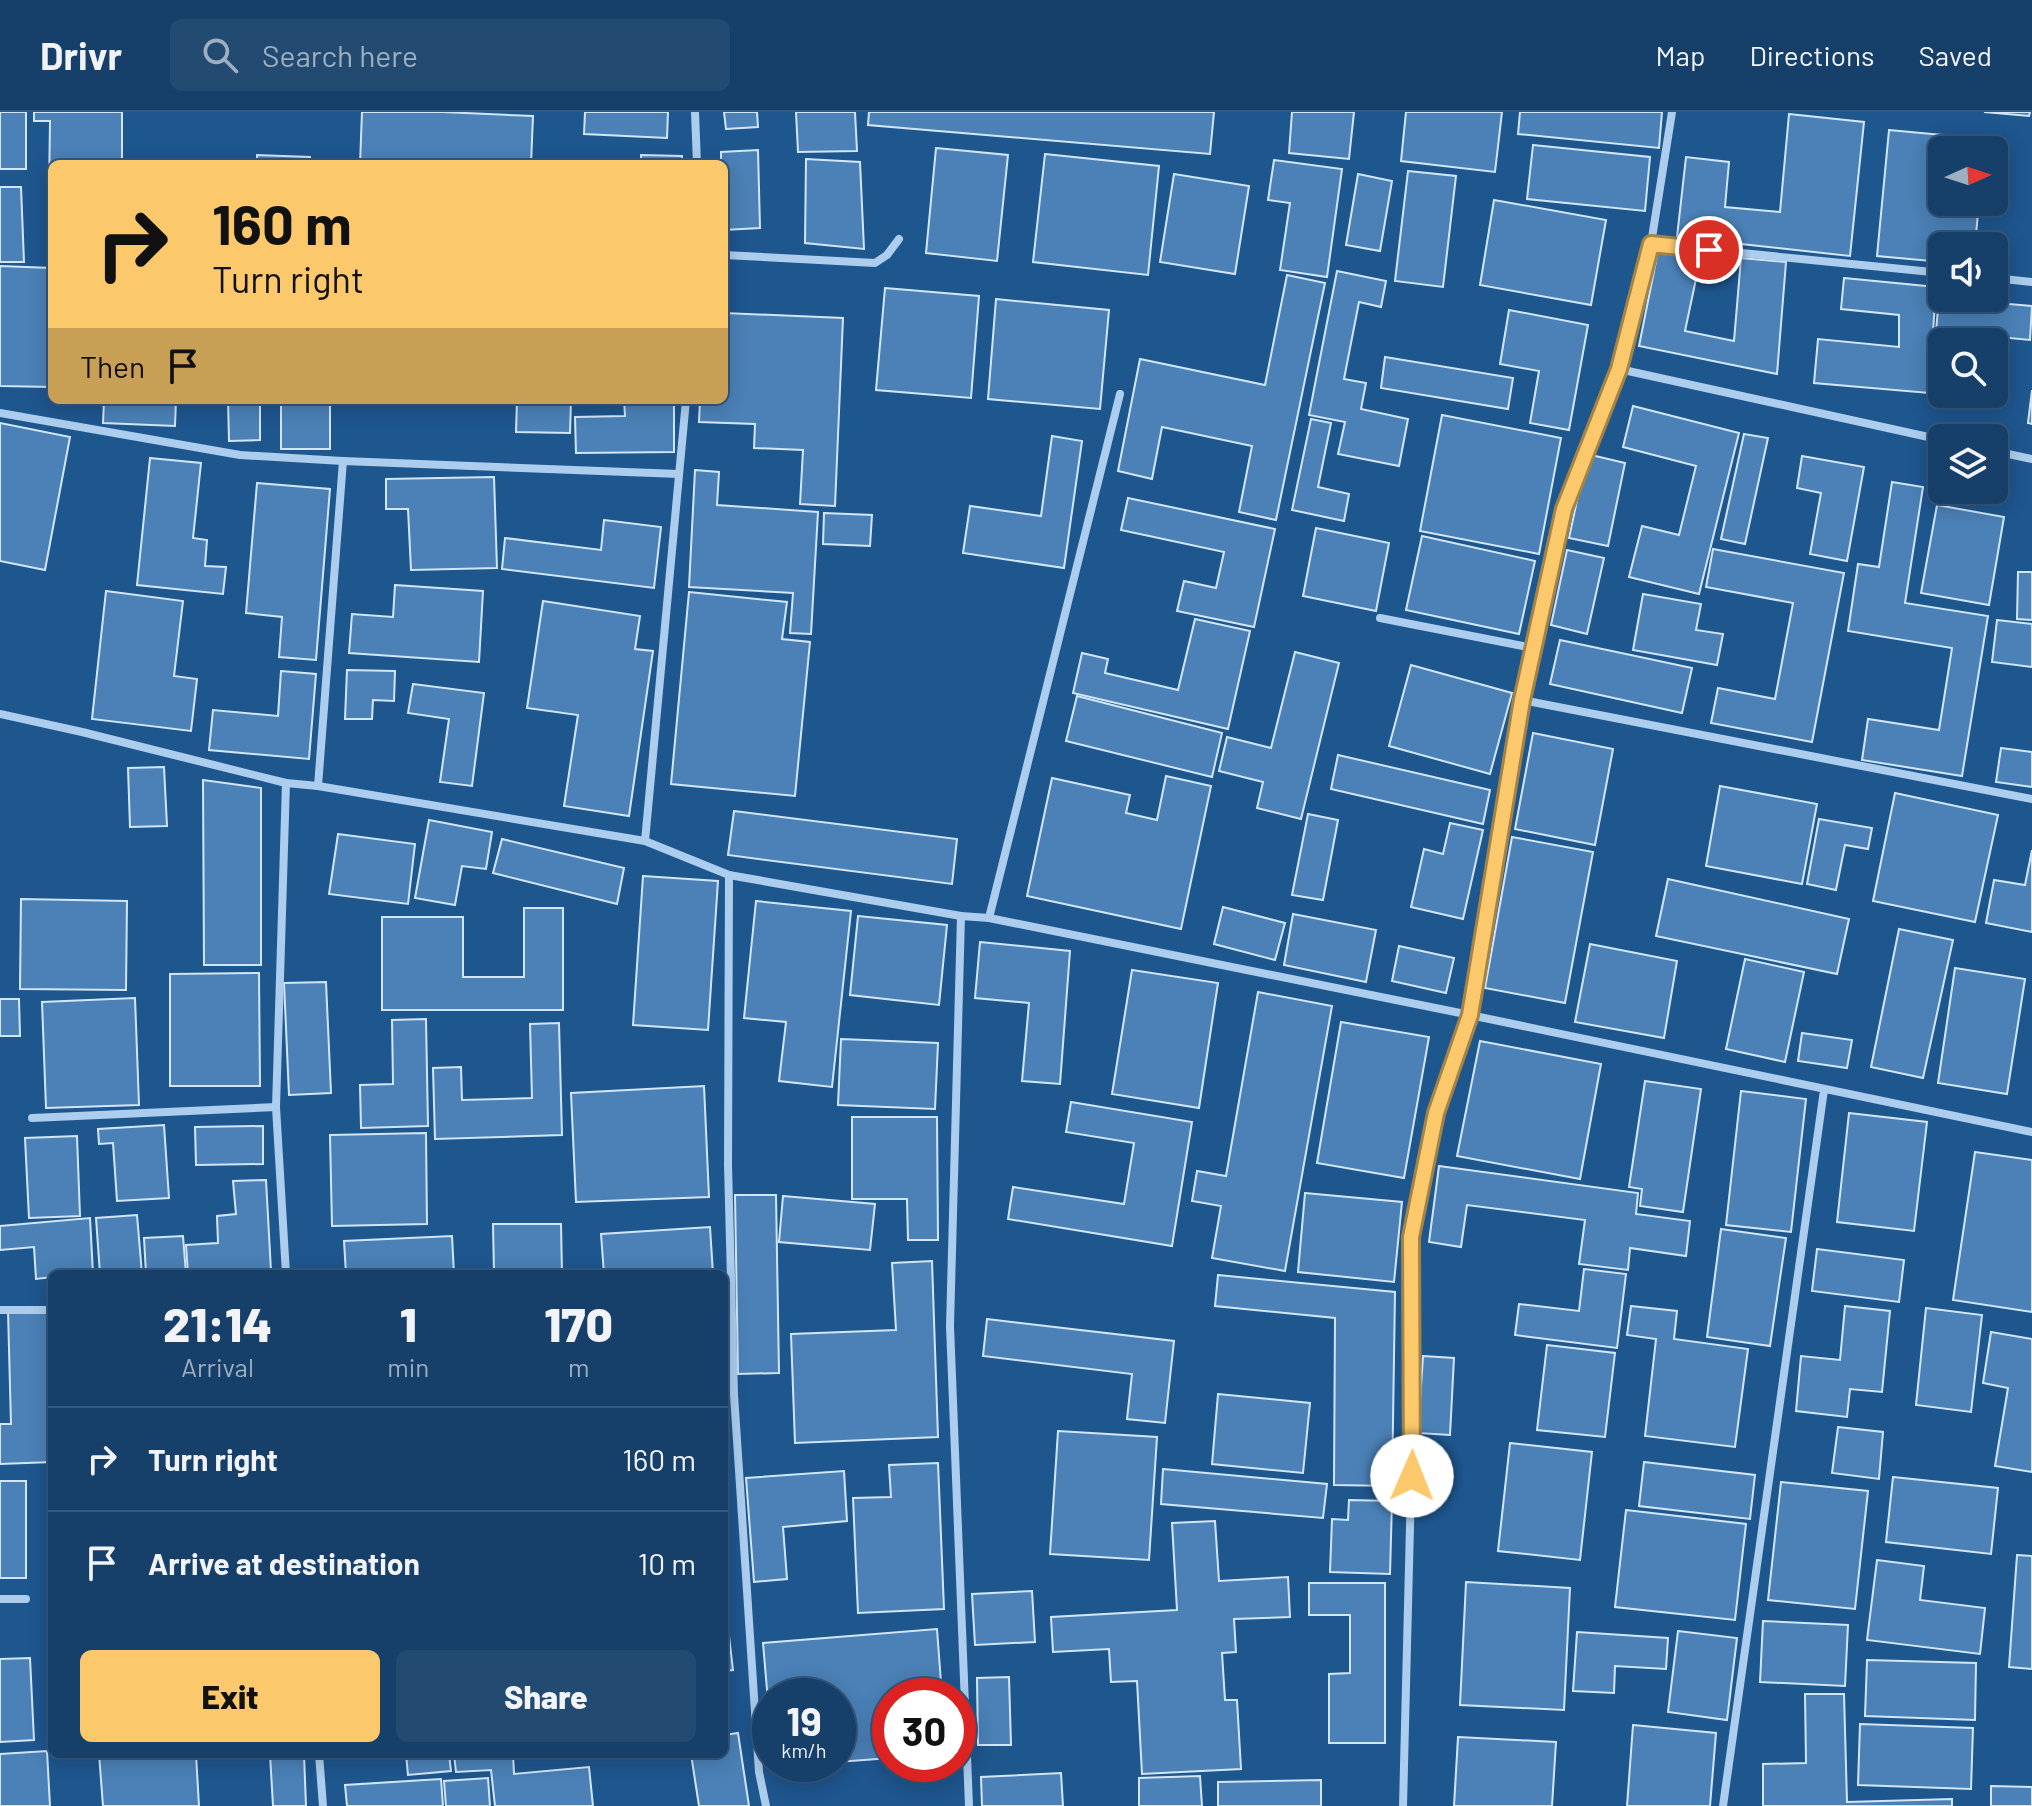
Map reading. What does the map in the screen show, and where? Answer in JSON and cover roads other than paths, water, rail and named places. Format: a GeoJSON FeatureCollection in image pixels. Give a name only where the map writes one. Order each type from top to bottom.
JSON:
{"type":"FeatureCollection","features":[{"type":"Feature","properties":{"kind":"street"},"geometry":{"type":"LineString","coordinates":[[695,112],[697,160]]}},
{"type":"Feature","properties":{"kind":"street"},"geometry":{"type":"LineString","coordinates":[[1403,1806],[1412,1446],[1411,1237],[1436,1113],[1470,1015],[1522,700],[1564,509],[1619,369],[1651,244],[1672,112]]}},
{"type":"Feature","properties":{"kind":"street"},"geometry":{"type":"LineString","coordinates":[[728,255],[875,263],[887,255],[899,239]]}},
{"type":"Feature","properties":{"kind":"street"},"geometry":{"type":"LineString","coordinates":[[1651,244],[1928,272]]}},
{"type":"Feature","properties":{"kind":"street"},"geometry":{"type":"LineString","coordinates":[[2008,279],[2032,282]]}},
{"type":"Feature","properties":{"kind":"street"},"geometry":{"type":"LineString","coordinates":[[1619,369],[1928,437]]}},
{"type":"Feature","properties":{"kind":"street"},"geometry":{"type":"LineString","coordinates":[[989,918],[1120,394]]}},
{"type":"Feature","properties":{"kind":"street"},"geometry":{"type":"LineString","coordinates":[[645,841],[686,404]]}},
{"type":"Feature","properties":{"kind":"street"},"geometry":{"type":"LineString","coordinates":[[0,413],[240,455],[679,474]]}},
{"type":"Feature","properties":{"kind":"street"},"geometry":{"type":"LineString","coordinates":[[2008,454],[2032,459]]}},
{"type":"Feature","properties":{"kind":"street"},"geometry":{"type":"LineString","coordinates":[[318,786],[343,461]]}},
{"type":"Feature","properties":{"kind":"street"},"geometry":{"type":"LineString","coordinates":[[1380,618],[1533,648]]}},
{"type":"Feature","properties":{"kind":"street"},"geometry":{"type":"LineString","coordinates":[[1522,700],[2032,799]]}},
{"type":"Feature","properties":{"kind":"street"},"geometry":{"type":"LineString","coordinates":[[0,714],[286,783],[645,841],[729,875],[961,916],[989,918],[2032,1132]]}},
{"type":"Feature","properties":{"kind":"street"},"geometry":{"type":"LineString","coordinates":[[286,783],[276,1107],[286,1270]]}},
{"type":"Feature","properties":{"kind":"street"},"geometry":{"type":"LineString","coordinates":[[729,875],[728,1165],[734,1395],[759,1772],[766,1806]]}},
{"type":"Feature","properties":{"kind":"street"},"geometry":{"type":"LineString","coordinates":[[961,916],[950,1326],[969,1806]]}},
{"type":"Feature","properties":{"kind":"street"},"geometry":{"type":"LineString","coordinates":[[1723,1806],[1824,1090]]}},
{"type":"Feature","properties":{"kind":"street"},"geometry":{"type":"LineString","coordinates":[[32,1118],[276,1107]]}},
{"type":"Feature","properties":{"kind":"street"},"geometry":{"type":"LineString","coordinates":[[0,1310],[48,1310]]}},
{"type":"Feature","properties":{"kind":"street"},"geometry":{"type":"LineString","coordinates":[[0,1599],[26,1599]]}},
{"type":"Feature","properties":{"kind":"street"},"geometry":{"type":"LineString","coordinates":[[319,1758],[323,1806]]}}]}
